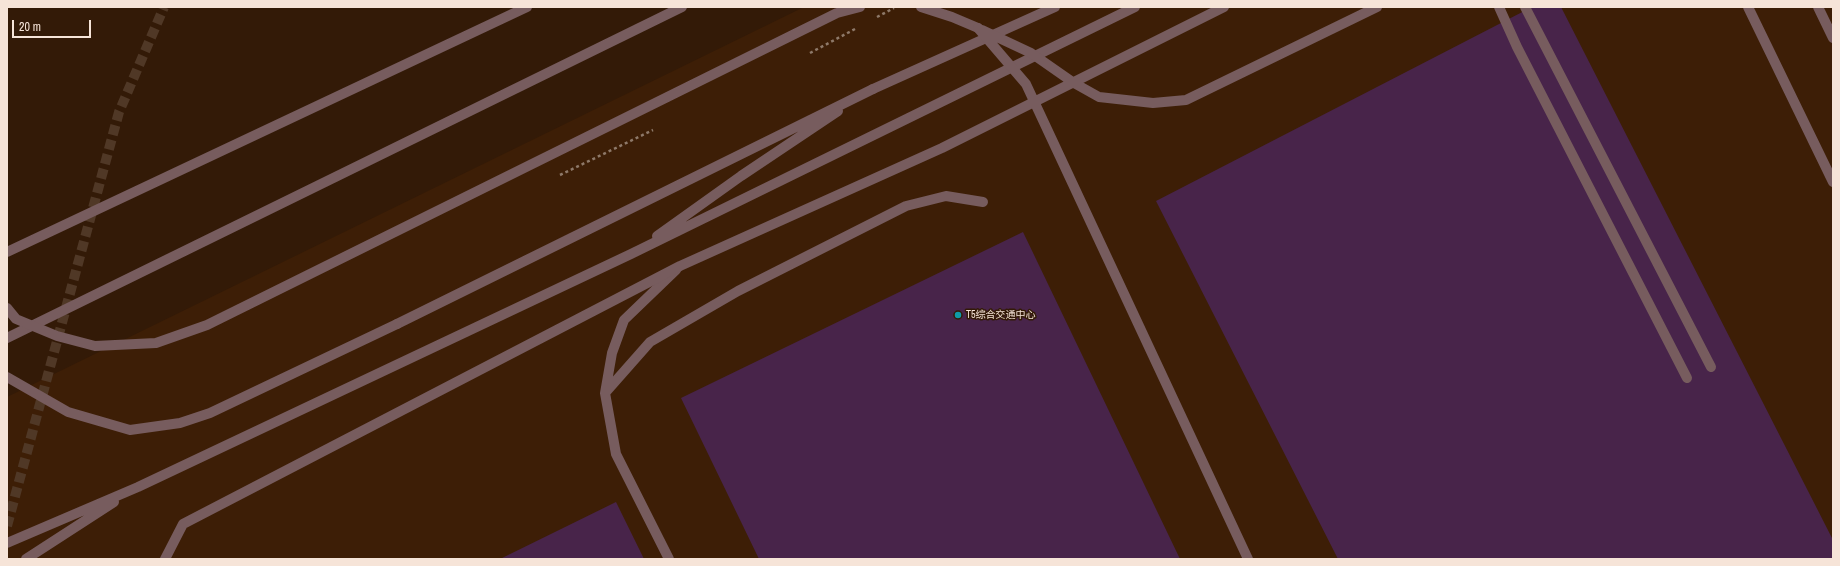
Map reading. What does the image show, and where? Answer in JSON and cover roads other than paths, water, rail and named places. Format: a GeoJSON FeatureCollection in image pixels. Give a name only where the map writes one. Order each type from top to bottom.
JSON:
{"type":"FeatureCollection","features":[{"type":"Feature","properties":{"kind":"street"},"geometry":{"type":"LineString","coordinates":[[7,252],[527,7]]}},
{"type":"Feature","properties":{"kind":"street"},"geometry":{"type":"LineString","coordinates":[[7,338],[682,7]]}},
{"type":"Feature","properties":{"kind":"street"},"geometry":{"type":"LineString","coordinates":[[7,308],[16,319],[57,336],[95,346],[156,343],[207,325],[838,13],[860,7]]}},
{"type":"Feature","properties":{"kind":"street"},"geometry":{"type":"LineString","coordinates":[[921,7],[952,17],[1031,53],[1074,83],[1099,97],[1153,103],[1186,100],[1377,7]]}},
{"type":"Feature","properties":{"kind":"street"},"geometry":{"type":"LineString","coordinates":[[7,377],[68,412],[130,430],[180,423],[210,413],[397,324],[873,89],[1054,7]]}},
{"type":"Feature","properties":{"kind":"street"},"geometry":{"type":"LineString","coordinates":[[7,543],[138,487],[631,254],[1135,7]]}},
{"type":"Feature","properties":{"kind":"street"},"geometry":{"type":"LineString","coordinates":[[165,559],[183,524],[680,266],[942,148],[1224,7]]}},
{"type":"Feature","properties":{"kind":"street"},"geometry":{"type":"LineString","coordinates":[[1498,7],[1517,47],[1687,378]]}},
{"type":"Feature","properties":{"kind":"street"},"geometry":{"type":"LineString","coordinates":[[1525,7],[1711,366]]}},
{"type":"Feature","properties":{"kind":"street"},"geometry":{"type":"LineString","coordinates":[[1748,7],[1833,182]]}},
{"type":"Feature","properties":{"kind":"street"},"geometry":{"type":"LineString","coordinates":[[1818,7],[1833,38]]}},
{"type":"Feature","properties":{"kind":"street"},"geometry":{"type":"LineString","coordinates":[[978,28],[1026,84],[1248,559]]}},
{"type":"Feature","properties":{"kind":"street"},"geometry":{"type":"LineString","coordinates":[[631,254],[740,176],[873,89]]}},
{"type":"Feature","properties":{"kind":"street"},"geometry":{"type":"LineString","coordinates":[[605,392],[650,342],[738,291],[899,209],[946,196],[983,202]]}},
{"type":"Feature","properties":{"kind":"street"},"geometry":{"type":"LineString","coordinates":[[669,559],[616,454],[605,392],[612,353],[624,320],[680,266]]}},
{"type":"Feature","properties":{"kind":"street"},"geometry":{"type":"LineString","coordinates":[[26,559],[138,487]]}},
{"type":"Feature","properties":{"kind":"tunnel"},"geometry":{"type":"LineString","coordinates":[[7,526],[119,112],[164,7]]}},
{"type":"Feature","properties":{"kind":"place","name":"T5综合交通中心"},"geometry":{"type":"Point","coordinates":[958,315]}}]}
